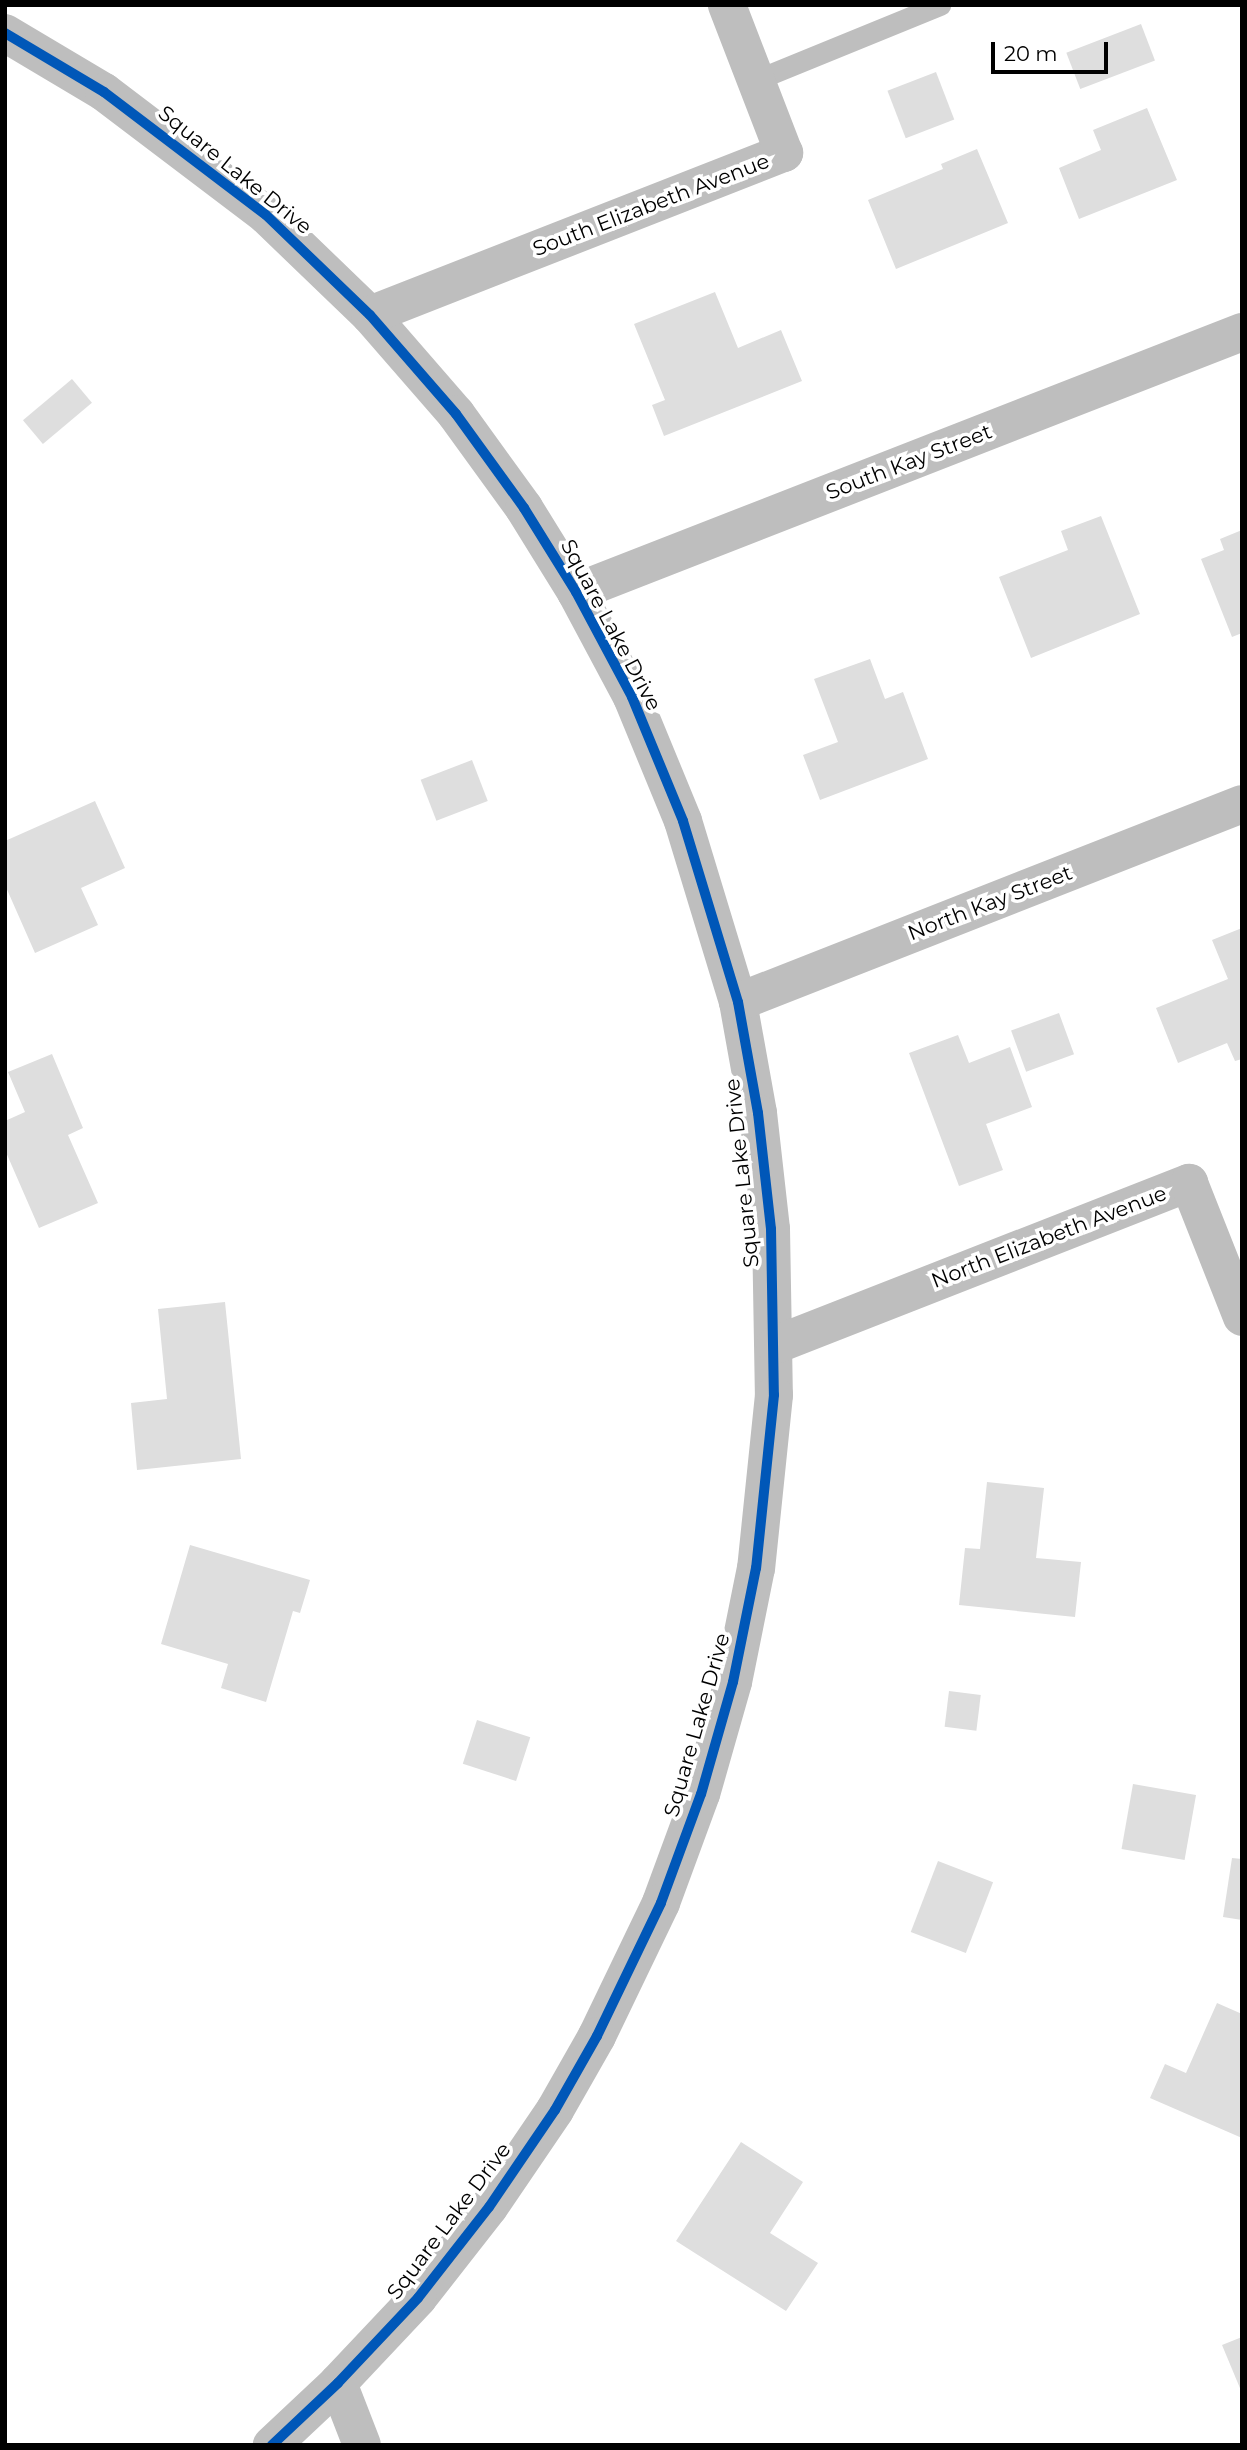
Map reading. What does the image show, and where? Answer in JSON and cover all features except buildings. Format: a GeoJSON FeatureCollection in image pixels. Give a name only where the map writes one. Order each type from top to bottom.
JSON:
{"type":"FeatureCollection","features":[{"type":"Feature","properties":{"kind":"street","name":"South Elizabeth Avenue"},"geometry":{"type":"LineString","coordinates":[[370,315],[785,153],[727,5]]}},
{"type":"Feature","properties":{"kind":"street","name":"Square Lake Drive"},"geometry":{"type":"LineString","coordinates":[[5,33],[104,92],[198,160],[266,215],[370,315],[456,414],[524,508],[576,592],[632,697],[677,804],[738,1002],[758,1113],[770,1216],[775,1345],[767,1483],[733,1682],[701,1794],[661,1903],[612,2009],[516,2168],[418,2298],[338,2383],[272,2445]]}},
{"type":"Feature","properties":{"kind":"street","name":"South Kay Street"},"geometry":{"type":"LineString","coordinates":[[576,592],[1242,331]]}},
{"type":"Feature","properties":{"kind":"street","name":"North Kay Street"},"geometry":{"type":"LineString","coordinates":[[738,1002],[1242,804]]}},
{"type":"Feature","properties":{"kind":"street","name":"North Elizabeth Avenue"},"geometry":{"type":"LineString","coordinates":[[775,1345],[1189,1182],[1242,1317]]}},
{"type":"Feature","properties":{"kind":"street"},"geometry":{"type":"LineString","coordinates":[[338,2383],[362,2445]]}},
{"type":"Feature","properties":{"kind":"lane"},"geometry":{"type":"LineString","coordinates":[[756,80],[940,5]]}},
{"type":"Feature","properties":{"kind":"cycle path"},"geometry":{"type":"LineString","coordinates":[[5,33],[104,92],[266,215],[370,315],[456,414],[524,508],[576,592],[632,697],[683,821],[738,1002],[758,1113],[771,1229],[774,1395],[756,1568],[733,1682],[701,1794],[661,1903],[597,2036],[555,2110],[489,2207],[418,2298],[338,2383],[272,2445]]}}]}
